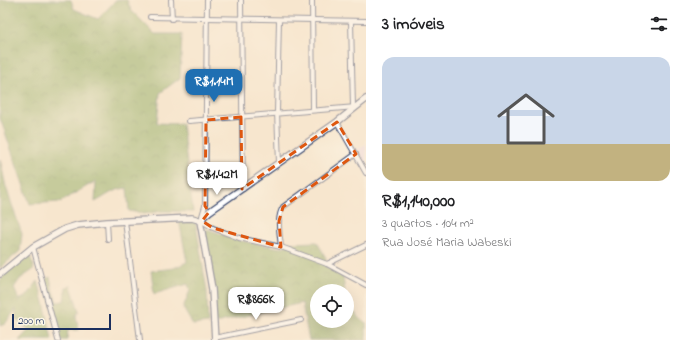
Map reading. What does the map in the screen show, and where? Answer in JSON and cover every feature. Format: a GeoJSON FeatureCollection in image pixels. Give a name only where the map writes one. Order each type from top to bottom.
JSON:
{"type":"FeatureCollection","features":[{"type":"Feature","properties":{"kind":"street"},"geometry":{"type":"LineString","coordinates":[[171,0],[172,19]]}},
{"type":"Feature","properties":{"kind":"street"},"geometry":{"type":"LineString","coordinates":[[207,0],[205,206],[202,220],[212,289],[214,339],[301,320]]}},
{"type":"Feature","properties":{"kind":"street"},"geometry":{"type":"LineString","coordinates":[[241,0],[242,189]]}},
{"type":"Feature","properties":{"kind":"street"},"geometry":{"type":"LineString","coordinates":[[312,0],[313,109]]}},
{"type":"Feature","properties":{"kind":"street"},"geometry":{"type":"LineString","coordinates":[[150,17],[207,20],[366,21]]}},
{"type":"Feature","properties":{"kind":"street"},"geometry":{"type":"LineString","coordinates":[[279,20],[277,112],[279,162]]}},
{"type":"Feature","properties":{"kind":"street"},"geometry":{"type":"LineString","coordinates":[[351,21],[354,107]]}},
{"type":"Feature","properties":{"kind":"street"},"geometry":{"type":"LineString","coordinates":[[202,220],[210,211],[337,122],[366,99]]}},
{"type":"Feature","properties":{"kind":"street"},"geometry":{"type":"LineString","coordinates":[[189,121],[241,117],[277,112],[354,107]]}},
{"type":"Feature","properties":{"kind":"street"},"geometry":{"type":"LineString","coordinates":[[337,122],[366,172]]}},
{"type":"Feature","properties":{"kind":"street"},"geometry":{"type":"LineString","coordinates":[[281,247],[279,212],[283,207],[356,154]]}},
{"type":"Feature","properties":{"kind":"street"},"geometry":{"type":"LineString","coordinates":[[205,206],[210,211]]}},
{"type":"Feature","properties":{"kind":"street"},"geometry":{"type":"LineString","coordinates":[[0,274],[33,247],[65,229],[78,225],[125,221],[202,220],[239,238],[281,247],[327,264],[366,285]]}},
{"type":"Feature","properties":{"kind":"street"},"geometry":{"type":"LineString","coordinates":[[125,221],[140,340]]}},
{"type":"Feature","properties":{"kind":"street"},"geometry":{"type":"LineString","coordinates":[[107,222],[108,239]]}},
{"type":"Feature","properties":{"kind":"street"},"geometry":{"type":"LineString","coordinates":[[327,264],[366,245]]}},
{"type":"Feature","properties":{"kind":"street"},"geometry":{"type":"LineString","coordinates":[[33,247],[58,340]]}},
{"type":"Feature","properties":{"kind":"highlighted area"},"geometry":{"type":"Polygon","coordinates":[[[241,117],[242,189],[337,122],[356,154],[283,207],[279,221],[281,247],[213,228],[202,221],[209,212],[205,206],[206,120],[241,117]]]}},
{"type":"Feature","properties":{"kind":"shaded area"},"geometry":{"type":"Polygon","coordinates":[[[366,144],[366,165],[357,150],[366,144]]]}},
{"type":"Feature","properties":{"kind":"green space"},"geometry":{"type":"Polygon","coordinates":[[[0,0],[71,0],[74,9],[98,19],[116,0],[127,0],[131,10],[155,34],[182,34],[180,78],[160,93],[157,123],[182,124],[193,212],[162,211],[144,214],[129,211],[127,188],[114,191],[95,202],[96,181],[60,202],[30,204],[0,118],[0,0]]]}},
{"type":"Feature","properties":{"kind":"green space"},"geometry":{"type":"Polygon","coordinates":[[[0,159],[6,187],[22,234],[20,251],[0,268],[0,159]]]}},
{"type":"Feature","properties":{"kind":"green space"},"geometry":{"type":"Polygon","coordinates":[[[195,219],[207,291],[208,323],[193,325],[183,308],[190,290],[188,284],[154,294],[151,271],[174,268],[187,262],[179,220],[195,219]]]}},
{"type":"Feature","properties":{"kind":"green space"},"geometry":{"type":"Polygon","coordinates":[[[207,229],[242,241],[281,248],[291,243],[317,242],[326,258],[325,266],[343,277],[344,284],[310,284],[310,328],[354,328],[354,311],[358,317],[366,323],[366,340],[309,340],[302,303],[215,323],[205,233],[207,229]]]}},
{"type":"Feature","properties":{"kind":"green space"},"geometry":{"type":"Polygon","coordinates":[[[29,255],[34,266],[33,270],[20,279],[14,288],[19,300],[27,296],[38,281],[52,340],[19,340],[29,330],[16,319],[16,309],[5,324],[0,326],[0,281],[7,271],[29,255]]]}},
{"type":"Feature","properties":{"kind":"green space"},"geometry":{"type":"Polygon","coordinates":[[[50,277],[57,302],[64,301],[66,287],[71,286],[79,311],[76,316],[79,330],[68,330],[67,340],[60,340],[45,279],[50,277]]]}}]}
